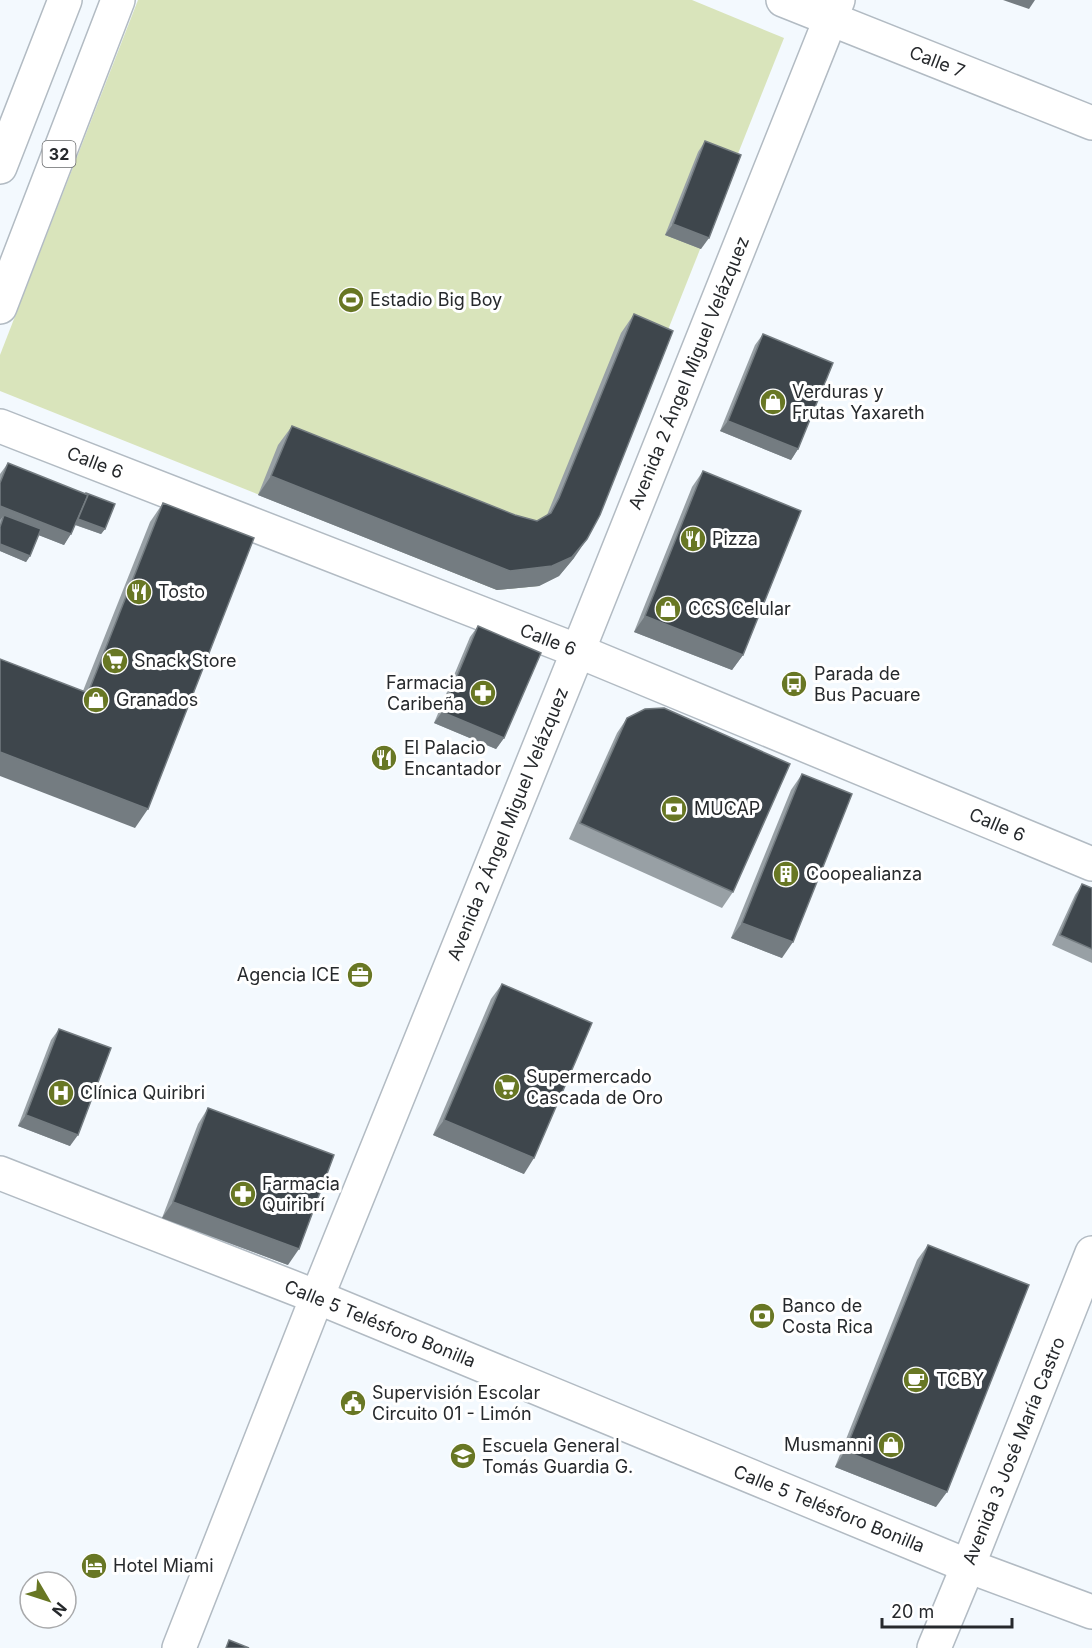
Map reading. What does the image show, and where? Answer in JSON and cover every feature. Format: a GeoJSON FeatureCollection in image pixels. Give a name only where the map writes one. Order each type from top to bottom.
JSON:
{"type":"FeatureCollection","features":[{"type":"Feature","properties":{"kind":"main road"},"geometry":{"type":"LineString","coordinates":[[0,167],[65,0]]}},
{"type":"Feature","properties":{"kind":"main road","name":"32"},"geometry":{"type":"LineString","coordinates":[[0,307],[118,0]]}},
{"type":"Feature","properties":{"kind":"main road","name":"Calle 7"},"geometry":{"type":"LineString","coordinates":[[783,0],[834,10],[1092,123]]}},
{"type":"Feature","properties":{"kind":"main road","name":"Avenida 2 Ángel Miguel Velázquez"},"geometry":{"type":"LineString","coordinates":[[178,1648],[834,10]]}},
{"type":"Feature","properties":{"kind":"main road","name":"Calle 6"},"geometry":{"type":"LineString","coordinates":[[0,426],[578,651],[1092,864]]}},
{"type":"Feature","properties":{"kind":"main road","name":"Calle 5 Telésforo Bonilla"},"geometry":{"type":"LineString","coordinates":[[0,1173],[317,1297],[968,1566],[1092,1612]]}},
{"type":"Feature","properties":{"kind":"main road","name":"Avenida 3 José María Castro"},"geometry":{"type":"LineString","coordinates":[[934,1648],[1092,1253]]}},
{"type":"Feature","properties":{"kind":"green space","name":"Estadio Big Boy"},"geometry":{"type":"Polygon","coordinates":[[[138,0],[692,0],[784,38],[660,350],[539,586],[497,590],[0,391],[0,355],[138,0]]]}},
{"type":"Feature","properties":{"kind":"building"},"geometry":{"type":"Polygon","coordinates":[[[705,141],[741,155],[709,238],[673,224],[705,141]]]}},
{"type":"Feature","properties":{"kind":"building"},"geometry":{"type":"Polygon","coordinates":[[[634,314],[673,331],[600,515],[587,539],[572,557],[552,566],[510,571],[271,476],[292,426],[515,515],[537,521],[551,513],[559,498],[634,314]]]}},
{"type":"Feature","properties":{"kind":"building","name":"Verduras y Frutas Yaxareth"},"geometry":{"type":"Polygon","coordinates":[[[763,334],[833,363],[798,449],[728,421],[763,334]]]}},
{"type":"Feature","properties":{"kind":"building"},"geometry":{"type":"Polygon","coordinates":[[[8,463],[88,495],[71,534],[0,506],[0,483],[8,463]]]}},
{"type":"Feature","properties":{"kind":"building"},"geometry":{"type":"Polygon","coordinates":[[[703,471],[801,511],[743,655],[645,616],[703,471]]]}},
{"type":"Feature","properties":{"kind":"building"},"geometry":{"type":"Polygon","coordinates":[[[86,493],[115,504],[105,529],[78,519],[88,495],[86,493]]]}},
{"type":"Feature","properties":{"kind":"building"},"geometry":{"type":"Polygon","coordinates":[[[163,503],[254,538],[148,809],[0,752],[0,659],[88,693],[163,503]]]}},
{"type":"Feature","properties":{"kind":"building"},"geometry":{"type":"Polygon","coordinates":[[[4,515],[41,529],[30,556],[0,544],[0,527],[4,515]]]}},
{"type":"Feature","properties":{"kind":"building","name":"Farmacia Caribeña"},"geometry":{"type":"Polygon","coordinates":[[[478,626],[541,653],[504,738],[442,712],[478,626]]]}},
{"type":"Feature","properties":{"kind":"building","name":"MUCAP"},"geometry":{"type":"Polygon","coordinates":[[[664,708],[790,764],[733,892],[580,823],[627,718],[645,709],[664,708]]]}},
{"type":"Feature","properties":{"kind":"building","name":"Coopealianza"},"geometry":{"type":"Polygon","coordinates":[[[802,774],[852,794],[793,942],[742,923],[802,774]]]}},
{"type":"Feature","properties":{"kind":"building"},"geometry":{"type":"Polygon","coordinates":[[[1082,884],[1092,888],[1092,949],[1060,935],[1082,884]]]}},
{"type":"Feature","properties":{"kind":"building","name":"Supermercado Cascada de Oro"},"geometry":{"type":"Polygon","coordinates":[[[502,984],[592,1023],[534,1158],[444,1120],[502,984]]]}},
{"type":"Feature","properties":{"kind":"building","name":"Clínica Quiribri"},"geometry":{"type":"Polygon","coordinates":[[[59,1029],[111,1048],[78,1135],[26,1115],[59,1029]]]}},
{"type":"Feature","properties":{"kind":"building","name":"Farmacia Quiribrí"},"geometry":{"type":"Polygon","coordinates":[[[208,1108],[334,1155],[299,1249],[173,1202],[208,1108]]]}},
{"type":"Feature","properties":{"kind":"building"},"geometry":{"type":"Polygon","coordinates":[[[928,1245],[1029,1285],[947,1492],[845,1451],[928,1245]]]}},
{"type":"Feature","properties":{"kind":"building"},"geometry":{"type":"Polygon","coordinates":[[[229,1640],[249,1648],[226,1648],[229,1640]]]}},
{"type":"Feature","properties":{"kind":"place","name":"Estadio Big Boy"},"geometry":{"type":"Point","coordinates":[351,300]}},
{"type":"Feature","properties":{"kind":"place","name":"Verduras y Frutas Yaxareth"},"geometry":{"type":"Point","coordinates":[773,402]}},
{"type":"Feature","properties":{"kind":"place","name":"Pizza"},"geometry":{"type":"Point","coordinates":[693,539]}},
{"type":"Feature","properties":{"kind":"place","name":"Tosto"},"geometry":{"type":"Point","coordinates":[139,592]}},
{"type":"Feature","properties":{"kind":"place","name":"CCS Celular"},"geometry":{"type":"Point","coordinates":[668,609]}},
{"type":"Feature","properties":{"kind":"place","name":"Snack Store"},"geometry":{"type":"Point","coordinates":[115,661]}},
{"type":"Feature","properties":{"kind":"place","name":"Parada de Bus Pacuare"},"geometry":{"type":"Point","coordinates":[794,684]}},
{"type":"Feature","properties":{"kind":"place","name":"Farmacia Caribeña"},"geometry":{"type":"Point","coordinates":[483,693]}},
{"type":"Feature","properties":{"kind":"place","name":"Granados"},"geometry":{"type":"Point","coordinates":[96,700]}},
{"type":"Feature","properties":{"kind":"place","name":"El Palacio Encantador"},"geometry":{"type":"Point","coordinates":[384,758]}},
{"type":"Feature","properties":{"kind":"place","name":"MUCAP"},"geometry":{"type":"Point","coordinates":[674,809]}},
{"type":"Feature","properties":{"kind":"place","name":"Coopealianza"},"geometry":{"type":"Point","coordinates":[786,874]}},
{"type":"Feature","properties":{"kind":"place","name":"Agencia ICE"},"geometry":{"type":"Point","coordinates":[360,975]}},
{"type":"Feature","properties":{"kind":"place","name":"Supermercado Cascada de Oro"},"geometry":{"type":"Point","coordinates":[507,1087]}},
{"type":"Feature","properties":{"kind":"place","name":"Clínica Quiribri"},"geometry":{"type":"Point","coordinates":[61,1093]}},
{"type":"Feature","properties":{"kind":"place","name":"Farmacia Quiribrí"},"geometry":{"type":"Point","coordinates":[243,1194]}},
{"type":"Feature","properties":{"kind":"place","name":"Banco de Costa Rica"},"geometry":{"type":"Point","coordinates":[762,1316]}},
{"type":"Feature","properties":{"kind":"place","name":"TCBY"},"geometry":{"type":"Point","coordinates":[916,1380]}},
{"type":"Feature","properties":{"kind":"place","name":"Supervisión Escolar Circuito 01 - Limón"},"geometry":{"type":"Point","coordinates":[353,1403]}},
{"type":"Feature","properties":{"kind":"place","name":"Musmanni"},"geometry":{"type":"Point","coordinates":[891,1445]}},
{"type":"Feature","properties":{"kind":"place","name":"Escuela General Tomás Guardia G."},"geometry":{"type":"Point","coordinates":[463,1456]}},
{"type":"Feature","properties":{"kind":"place","name":"Hotel Miami"},"geometry":{"type":"Point","coordinates":[94,1566]}}]}
